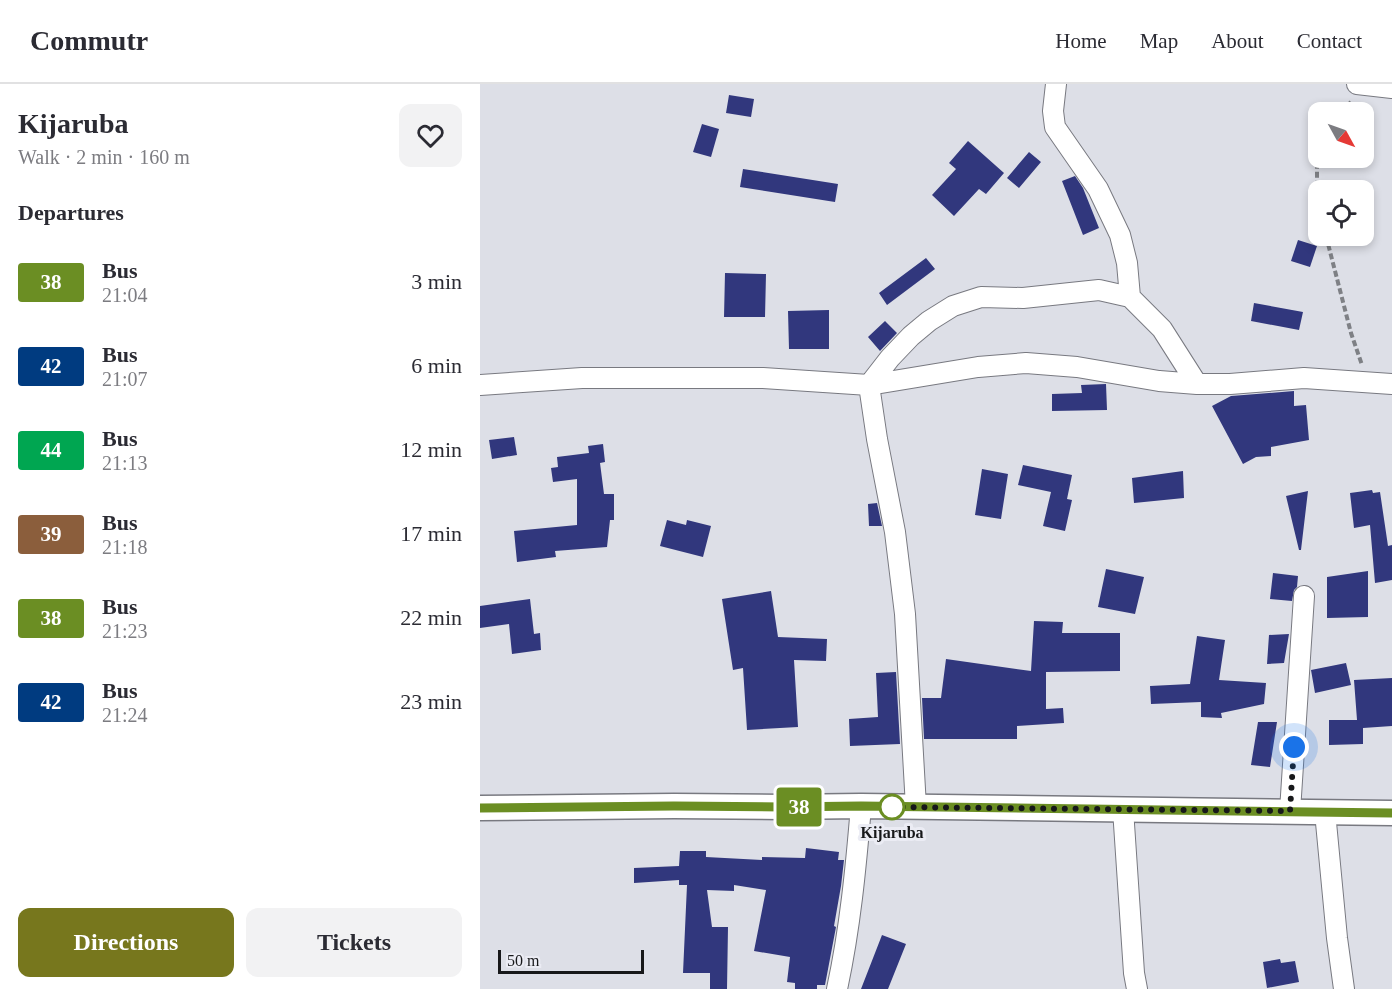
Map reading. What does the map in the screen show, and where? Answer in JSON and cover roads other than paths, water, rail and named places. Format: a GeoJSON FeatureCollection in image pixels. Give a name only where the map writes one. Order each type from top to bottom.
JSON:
{"type":"FeatureCollection","features":[{"type":"Feature","properties":{"kind":"main road"},"geometry":{"type":"LineString","coordinates":[[480,808],[861,806],[1392,813]]}},
{"type":"Feature","properties":{"kind":"street"},"geometry":{"type":"LineString","coordinates":[[1056,84],[1054,127],[1098,189],[1120,235],[1127,263],[1130,297]]}},
{"type":"Feature","properties":{"kind":"street"},"geometry":{"type":"LineString","coordinates":[[1357,84],[1392,88]]}},
{"type":"Feature","properties":{"kind":"street"},"geometry":{"type":"LineString","coordinates":[[916,807],[905,614],[895,532],[869,385],[911,336],[953,306],[981,297],[1023,298],[1099,290],[1130,297],[1162,329],[1197,384]]}},
{"type":"Feature","properties":{"kind":"street"},"geometry":{"type":"LineString","coordinates":[[480,385],[582,378],[763,378],[869,385],[978,366],[1026,363],[1077,366],[1159,381],[1197,384],[1230,384],[1304,378],[1392,384]]}},
{"type":"Feature","properties":{"kind":"street"},"geometry":{"type":"LineString","coordinates":[[1290,811],[1304,596]]}},
{"type":"Feature","properties":{"kind":"street"},"geometry":{"type":"LineString","coordinates":[[837,989],[845,953],[861,806]]}},
{"type":"Feature","properties":{"kind":"street"},"geometry":{"type":"LineString","coordinates":[[1123,809],[1137,989]]}},
{"type":"Feature","properties":{"kind":"street"},"geometry":{"type":"LineString","coordinates":[[1325,812],[1344,989]]}},
{"type":"Feature","properties":{"kind":"place","name":"Kijaruba"},"geometry":{"type":"Point","coordinates":[892,807]}}]}
